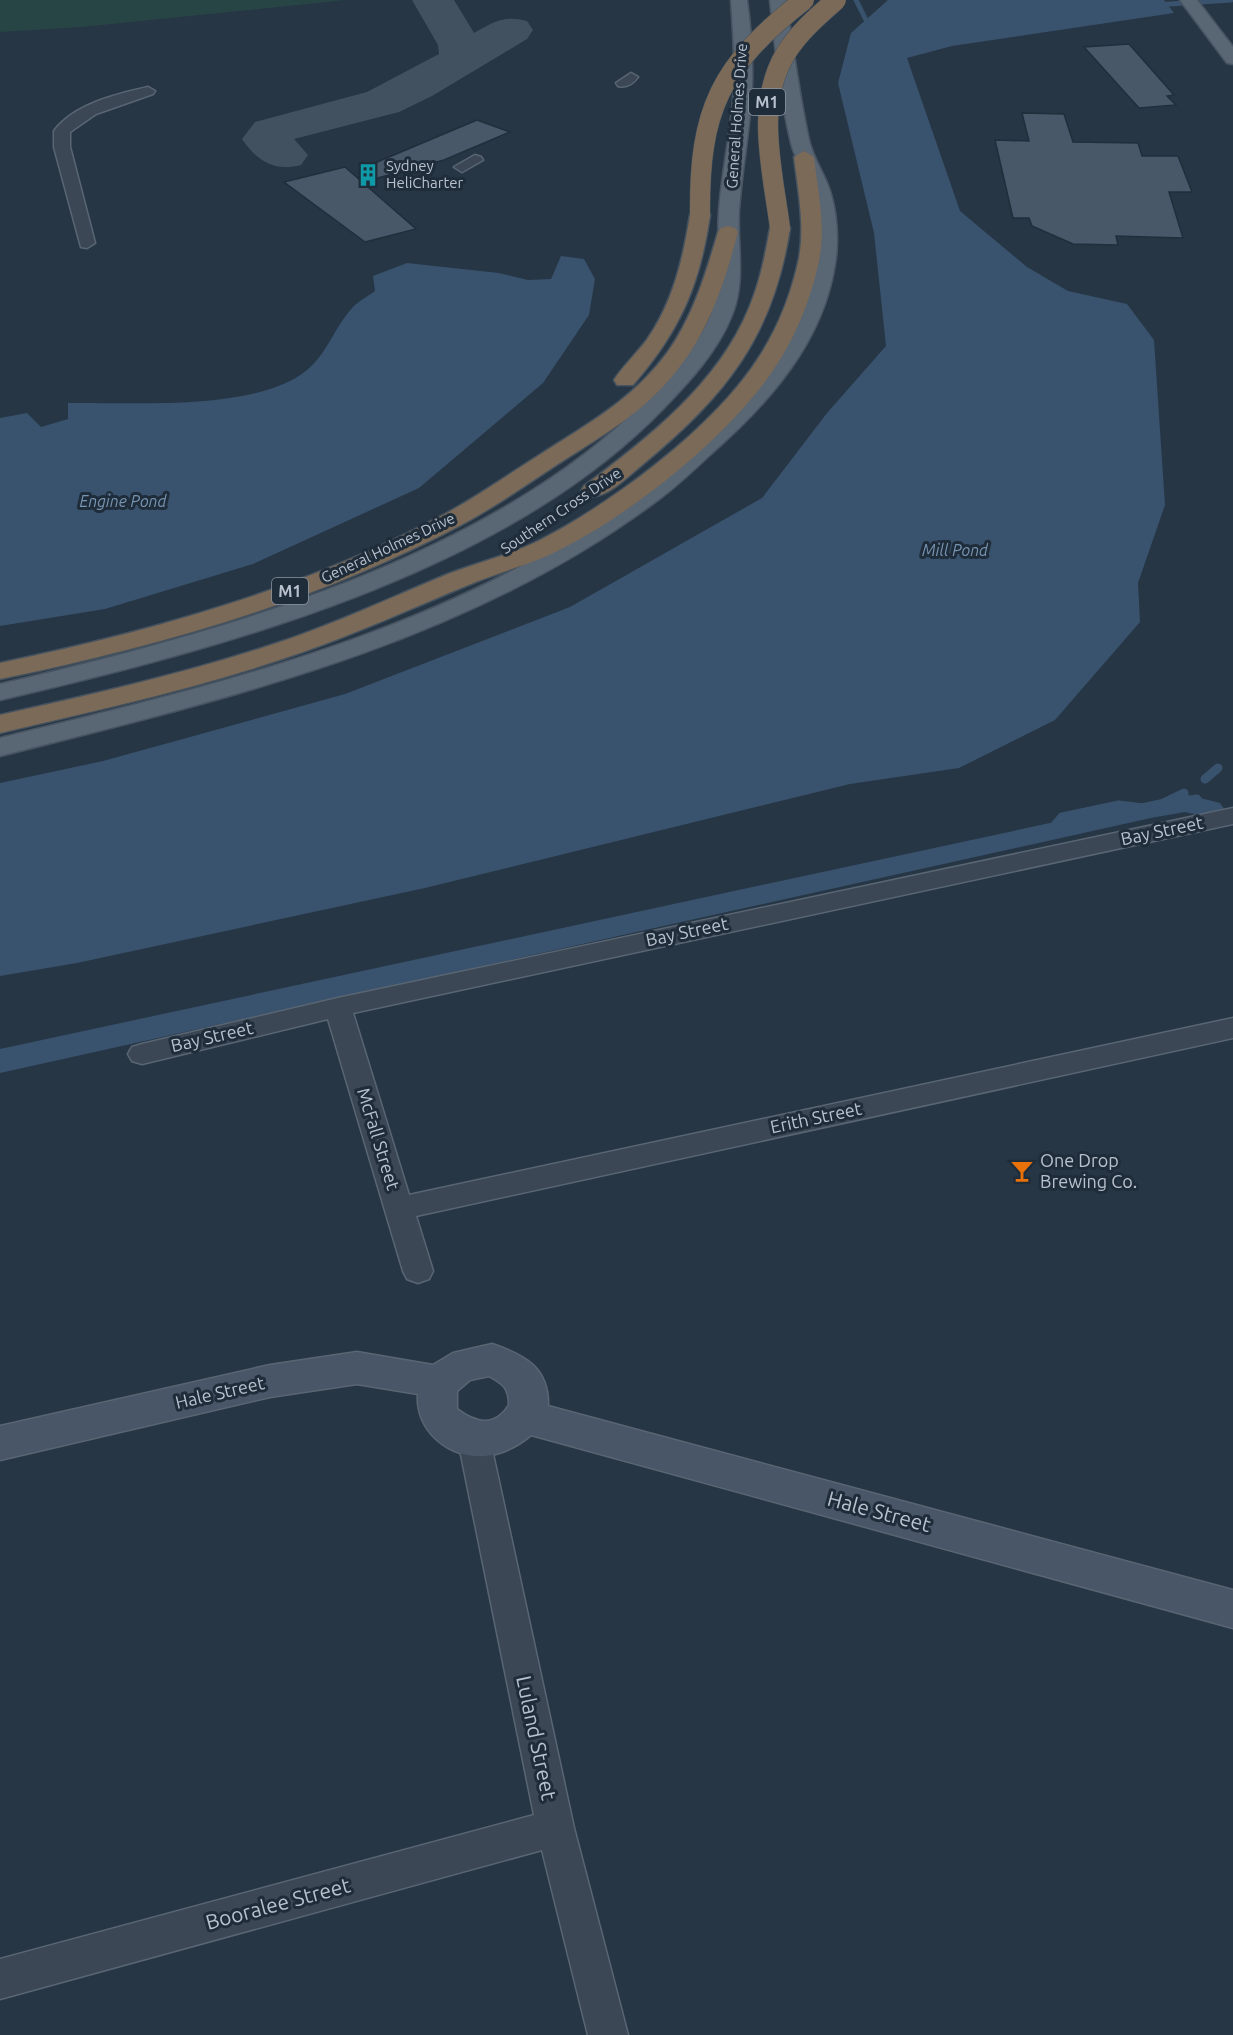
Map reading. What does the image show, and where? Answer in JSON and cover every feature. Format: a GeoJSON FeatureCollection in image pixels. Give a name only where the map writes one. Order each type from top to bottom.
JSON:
{"type":"FeatureCollection","features":[{"type":"Feature","properties":{"kind":"highway","name":"M1"},"geometry":{"type":"LineString","coordinates":[[556,454],[639,365],[665,330],[685,289],[694,259],[700,215],[700,166],[711,109],[748,51],[804,0]]}},
{"type":"Feature","properties":{"kind":"highway","name":"Southern Cross Drive"},"geometry":{"type":"LineString","coordinates":[[460,579],[618,474],[681,419],[709,390],[741,348],[765,302],[777,262],[780,228],[766,124],[767,98],[774,75],[793,42],[836,0]]}},
{"type":"Feature","properties":{"kind":"highway","name":"M1"},"geometry":{"type":"LineString","coordinates":[[0,724],[134,692],[267,656],[351,626],[460,579],[542,549],[594,518],[684,451],[738,399],[769,361],[801,289],[810,256],[811,218],[804,157]]}},
{"type":"Feature","properties":{"kind":"highway"},"geometry":{"type":"LineString","coordinates":[[556,454],[615,419],[654,381],[682,347],[702,312],[728,232]]}},
{"type":"Feature","properties":{"kind":"highway","name":"General Holmes Drive"},"geometry":{"type":"LineString","coordinates":[[0,671],[153,637],[317,582],[453,519],[511,485],[556,454]]}},
{"type":"Feature","properties":{"kind":"main road","name":"General Holmes Drive"},"geometry":{"type":"LineString","coordinates":[[0,692],[172,650],[309,606],[462,542],[538,499],[606,451],[652,409],[694,362],[722,314],[732,281],[728,232],[742,87],[743,33],[739,0]]}},
{"type":"Feature","properties":{"kind":"main road","name":"M1"},"geometry":{"type":"LineString","coordinates":[[778,0],[804,157]]}},
{"type":"Feature","properties":{"kind":"main road"},"geometry":{"type":"LineString","coordinates":[[1194,7],[1233,59]]}},
{"type":"Feature","properties":{"kind":"main road"},"geometry":{"type":"LineString","coordinates":[[0,747],[217,693],[348,650],[461,606],[593,534],[652,492],[706,449],[758,396],[790,356],[813,305],[825,262],[822,197],[804,157]]}},
{"type":"Feature","properties":{"kind":"street"},"geometry":{"type":"LineString","coordinates":[[87,243],[62,147],[62,131],[70,121],[92,110],[148,91]]}},
{"type":"Feature","properties":{"kind":"street","name":"Bay Street"},"geometry":{"type":"LineString","coordinates":[[142,1054],[338,1007],[1233,816]]}},
{"type":"Feature","properties":{"kind":"street","name":"McFall Street"},"geometry":{"type":"LineString","coordinates":[[338,1007],[418,1270]]}},
{"type":"Feature","properties":{"kind":"street","name":"Erith Street"},"geometry":{"type":"LineString","coordinates":[[400,1208],[1233,1028]]}},
{"type":"Feature","properties":{"kind":"street"},"geometry":{"type":"LineString","coordinates":[[492,1360],[506,1364],[522,1376],[530,1393],[530,1405],[525,1417],[516,1428],[489,1440],[474,1440],[460,1436],[439,1418],[436,1394],[441,1382],[463,1365],[492,1360]]}},
{"type":"Feature","properties":{"kind":"street","name":"Hale Street"},"geometry":{"type":"LineString","coordinates":[[0,1443],[270,1381],[357,1368],[441,1382]]}},
{"type":"Feature","properties":{"kind":"street","name":"Hale Street"},"geometry":{"type":"LineString","coordinates":[[525,1417],[1233,1609]]}},
{"type":"Feature","properties":{"kind":"street","name":"Luland Street"},"geometry":{"type":"LineString","coordinates":[[474,1440],[555,1828],[608,2035]]}},
{"type":"Feature","properties":{"kind":"street","name":"Booralee Street"},"geometry":{"type":"LineString","coordinates":[[0,1979],[555,1828]]}},
{"type":"Feature","properties":{"kind":"green space"},"geometry":{"type":"Polygon","coordinates":[[[0,0],[346,0],[82,27],[0,32],[0,0]]]}},
{"type":"Feature","properties":{"kind":"water","name":"Mill Pond"},"geometry":{"type":"Polygon","coordinates":[[[888,0],[1164,0],[1174,13],[952,46],[907,58],[960,211],[1027,267],[1068,291],[1127,304],[1154,340],[1165,505],[1138,583],[1140,622],[1055,720],[959,768],[850,784],[425,888],[77,963],[0,976],[0,783],[103,761],[345,694],[570,607],[762,498],[827,413],[886,346],[874,233],[838,83],[851,33],[888,0]]]}},
{"type":"Feature","properties":{"kind":"water","name":"Engine Pond"},"geometry":{"type":"Polygon","coordinates":[[[561,256],[584,259],[595,279],[589,315],[543,383],[419,488],[253,564],[105,609],[0,626],[0,418],[27,413],[41,427],[68,419],[68,403],[192,402],[257,393],[285,383],[314,363],[355,305],[375,291],[373,276],[407,263],[499,273],[528,280],[551,279],[561,256]]]}},
{"type":"Feature","properties":{"kind":"building"},"geometry":{"type":"Polygon","coordinates":[[[1129,44],[1174,95],[1167,96],[1176,105],[1139,108],[1084,47],[1129,44]]]}},
{"type":"Feature","properties":{"kind":"building"},"geometry":{"type":"Polygon","coordinates":[[[1022,113],[1064,114],[1073,142],[1138,143],[1142,156],[1178,156],[1192,192],[1169,192],[1183,238],[1116,236],[1118,245],[1073,244],[1032,226],[1029,218],[1013,218],[995,140],[1029,141],[1022,113]]]}},
{"type":"Feature","properties":{"kind":"building"},"geometry":{"type":"Polygon","coordinates":[[[477,120],[510,132],[444,160],[374,179],[370,165],[477,120]]]}},
{"type":"Feature","properties":{"kind":"building"},"geometry":{"type":"Polygon","coordinates":[[[345,167],[416,229],[365,242],[284,182],[345,167]]]}},
{"type":"Feature","properties":{"kind":"waterway"},"geometry":{"type":"LineString","coordinates":[[856,0],[866,20]]}},
{"type":"Feature","properties":{"kind":"waterway"},"geometry":{"type":"LineString","coordinates":[[1155,5],[1231,0]]}},
{"type":"Feature","properties":{"kind":"waterway"},"geometry":{"type":"LineString","coordinates":[[1205,779],[1218,768]]}},
{"type":"Feature","properties":{"kind":"waterway"},"geometry":{"type":"LineString","coordinates":[[1048,833],[1062,817],[1119,805],[1151,809],[1184,793]]}},
{"type":"Feature","properties":{"kind":"waterway"},"geometry":{"type":"LineString","coordinates":[[1175,804],[1197,799]]}},
{"type":"Feature","properties":{"kind":"waterway"},"geometry":{"type":"LineString","coordinates":[[0,1061],[1151,809],[1185,803],[1210,809]]}},
{"type":"Feature","properties":{"kind":"taxiway"},"geometry":{"type":"LineString","coordinates":[[433,0],[460,45],[461,55],[456,62]]}},
{"type":"Feature","properties":{"kind":"taxiway"},"geometry":{"type":"LineString","coordinates":[[284,155],[265,139],[271,132],[383,102],[400,95],[512,30]]}},
{"type":"Feature","properties":{"kind":"place","name":"Sydney HeliCharter"},"geometry":{"type":"Point","coordinates":[368,175]}},
{"type":"Feature","properties":{"kind":"place","name":"One Drop Brewing Co."},"geometry":{"type":"Point","coordinates":[1022,1171]}}]}
